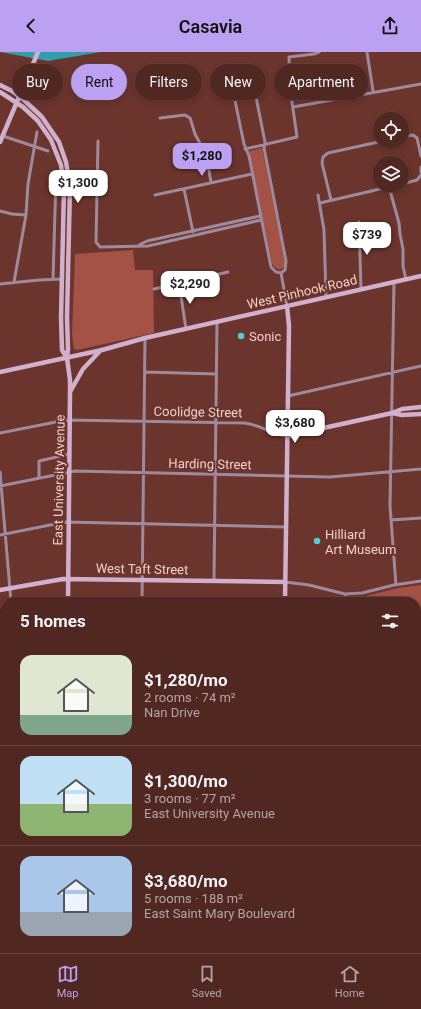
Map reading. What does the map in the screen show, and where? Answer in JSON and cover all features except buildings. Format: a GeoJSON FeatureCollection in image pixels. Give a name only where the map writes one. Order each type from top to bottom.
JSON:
{"type":"FeatureCollection","features":[{"type":"Feature","properties":{"kind":"main road"},"geometry":{"type":"LineString","coordinates":[[33,64],[38,52]]}},
{"type":"Feature","properties":{"kind":"main road","name":"East University Avenue"},"geometry":{"type":"LineString","coordinates":[[0,85],[12,92]]}},
{"type":"Feature","properties":{"kind":"main road","name":"East University Avenue"},"geometry":{"type":"LineString","coordinates":[[0,92],[17,102],[34,116],[48,134],[57,155],[62,174],[64,189],[62,350],[67,358]]}},
{"type":"Feature","properties":{"kind":"main road","name":"East University Avenue"},"geometry":{"type":"LineString","coordinates":[[23,100],[42,117],[54,133],[63,151],[69,172],[67,331],[67,358],[70,380],[68,597]]}},
{"type":"Feature","properties":{"kind":"main road"},"geometry":{"type":"LineString","coordinates":[[0,142],[17,102]]}},
{"type":"Feature","properties":{"kind":"main road"},"geometry":{"type":"LineString","coordinates":[[62,174],[69,172]]}},
{"type":"Feature","properties":{"kind":"main road","name":"West Pinhook Road"},"geometry":{"type":"LineString","coordinates":[[0,372],[67,358],[145,338],[421,276]]}},
{"type":"Feature","properties":{"kind":"main road"},"geometry":{"type":"LineString","coordinates":[[62,279],[68,279]]}},
{"type":"Feature","properties":{"kind":"main road"},"geometry":{"type":"LineString","coordinates":[[285,597],[289,326],[287,306]]}},
{"type":"Feature","properties":{"kind":"main road"},"geometry":{"type":"LineString","coordinates":[[70,392],[87,364],[102,350]]}},
{"type":"Feature","properties":{"kind":"main road","name":"Coolidge Street"},"geometry":{"type":"LineString","coordinates":[[287,436],[392,413],[402,409],[421,407]]}},
{"type":"Feature","properties":{"kind":"main road","name":"Coolidge Street"},"geometry":{"type":"LineString","coordinates":[[392,413],[402,415],[421,414]]}},
{"type":"Feature","properties":{"kind":"main road","name":"West Taft Street"},"geometry":{"type":"LineString","coordinates":[[0,590],[69,579],[285,582]]}},
{"type":"Feature","properties":{"kind":"street"},"geometry":{"type":"LineString","coordinates":[[245,149],[297,137],[290,88],[289,57],[319,52]]}},
{"type":"Feature","properties":{"kind":"street"},"geometry":{"type":"LineString","coordinates":[[367,52],[374,91]]}},
{"type":"Feature","properties":{"kind":"street"},"geometry":{"type":"LineString","coordinates":[[250,78],[252,80],[265,145],[264,148],[286,261],[285,270],[280,273],[276,272],[271,267],[249,156],[245,149],[232,86],[233,82],[242,79],[250,78]]}},
{"type":"Feature","properties":{"kind":"street"},"geometry":{"type":"LineString","coordinates":[[293,107],[374,91],[421,84]]}},
{"type":"Feature","properties":{"kind":"street"},"geometry":{"type":"LineString","coordinates":[[160,118],[185,115],[190,118],[195,134],[206,154],[212,182]]}},
{"type":"Feature","properties":{"kind":"street"},"geometry":{"type":"LineString","coordinates":[[14,282],[26,215],[28,184],[37,132]]}},
{"type":"Feature","properties":{"kind":"street"},"geometry":{"type":"LineString","coordinates":[[409,135],[417,138],[421,156]]}},
{"type":"Feature","properties":{"kind":"street"},"geometry":{"type":"LineString","coordinates":[[3,136],[48,151]]}},
{"type":"Feature","properties":{"kind":"street"},"geometry":{"type":"LineString","coordinates":[[98,141],[97,244],[102,247],[148,246],[261,218]]}},
{"type":"Feature","properties":{"kind":"street"},"geometry":{"type":"LineString","coordinates":[[331,200],[322,163],[323,157],[328,153],[373,143]]}},
{"type":"Feature","properties":{"kind":"street"},"geometry":{"type":"LineString","coordinates":[[421,167],[421,172]]}},
{"type":"Feature","properties":{"kind":"street"},"geometry":{"type":"LineString","coordinates":[[53,279],[56,175],[62,174]]}},
{"type":"Feature","properties":{"kind":"street"},"geometry":{"type":"LineString","coordinates":[[155,195],[252,174]]}},
{"type":"Feature","properties":{"kind":"street"},"geometry":{"type":"LineString","coordinates":[[409,182],[417,180],[421,175]]}},
{"type":"Feature","properties":{"kind":"street"},"geometry":{"type":"LineString","coordinates":[[184,189],[193,235]]}},
{"type":"Feature","properties":{"kind":"street"},"geometry":{"type":"LineString","coordinates":[[320,203],[373,191]]}},
{"type":"Feature","properties":{"kind":"street"},"geometry":{"type":"LineString","coordinates":[[391,192],[400,223],[403,266],[406,280]]}},
{"type":"Feature","properties":{"kind":"street"},"geometry":{"type":"LineString","coordinates":[[318,195],[324,230],[326,297]]}},
{"type":"Feature","properties":{"kind":"street"},"geometry":{"type":"LineString","coordinates":[[0,211],[26,215]]}},
{"type":"Feature","properties":{"kind":"street"},"geometry":{"type":"LineString","coordinates":[[140,245],[147,241],[261,218]]}},
{"type":"Feature","properties":{"kind":"street"},"geometry":{"type":"LineString","coordinates":[[359,222],[361,289]]}},
{"type":"Feature","properties":{"kind":"street"},"geometry":{"type":"LineString","coordinates":[[154,289],[228,272]]}},
{"type":"Feature","properties":{"kind":"street"},"geometry":{"type":"LineString","coordinates":[[280,273],[287,306]]}},
{"type":"Feature","properties":{"kind":"street"},"geometry":{"type":"LineString","coordinates":[[0,284],[62,279]]}},
{"type":"Feature","properties":{"kind":"street"},"geometry":{"type":"LineString","coordinates":[[394,282],[391,520],[396,585]]}},
{"type":"Feature","properties":{"kind":"street"},"geometry":{"type":"LineString","coordinates":[[179,283],[186,329]]}},
{"type":"Feature","properties":{"kind":"street"},"geometry":{"type":"LineString","coordinates":[[214,581],[217,322]]}},
{"type":"Feature","properties":{"kind":"street"},"geometry":{"type":"LineString","coordinates":[[142,597],[145,338]]}},
{"type":"Feature","properties":{"kind":"street"},"geometry":{"type":"LineString","coordinates":[[288,396],[421,366]]}},
{"type":"Feature","properties":{"kind":"street"},"geometry":{"type":"LineString","coordinates":[[144,372],[216,374]]}},
{"type":"Feature","properties":{"kind":"street","name":"Coolidge Street"},"geometry":{"type":"LineString","coordinates":[[0,433],[70,420],[254,424],[272,433],[287,436]]}},
{"type":"Feature","properties":{"kind":"street"},"geometry":{"type":"LineString","coordinates":[[39,478],[39,461],[70,454]]}},
{"type":"Feature","properties":{"kind":"street","name":"Harding Street"},"geometry":{"type":"LineString","coordinates":[[1,486],[70,472],[338,477],[421,469]]}},
{"type":"Feature","properties":{"kind":"street"},"geometry":{"type":"LineString","coordinates":[[0,472],[11,597]]}},
{"type":"Feature","properties":{"kind":"street"},"geometry":{"type":"LineString","coordinates":[[391,520],[421,518]]}},
{"type":"Feature","properties":{"kind":"street"},"geometry":{"type":"LineString","coordinates":[[0,534],[63,522],[286,527]]}},
{"type":"Feature","properties":{"kind":"street"},"geometry":{"type":"LineString","coordinates":[[285,582],[309,584],[345,594],[362,593],[421,581]]}},
{"type":"Feature","properties":{"kind":"shaded area"},"geometry":{"type":"Polygon","coordinates":[[[262,148],[285,261],[285,266],[280,270],[274,267],[272,263],[249,151],[262,148]]]}},
{"type":"Feature","properties":{"kind":"shaded area"},"geometry":{"type":"Polygon","coordinates":[[[133,250],[135,270],[153,270],[154,333],[77,350],[74,349],[72,335],[75,254],[133,250]]]}},
{"type":"Feature","properties":{"kind":"shaded area"},"geometry":{"type":"Polygon","coordinates":[[[421,585],[421,597],[361,597],[398,588],[421,585]]]}},
{"type":"Feature","properties":{"kind":"water"},"geometry":{"type":"Polygon","coordinates":[[[0,52],[101,52],[48,61],[0,52]]]}},
{"type":"Feature","properties":{"kind":"place","name":"Sonic"},"geometry":{"type":"Point","coordinates":[241,336]}},
{"type":"Feature","properties":{"kind":"place","name":"Hilliard Art Museum"},"geometry":{"type":"Point","coordinates":[317,541]}}]}
